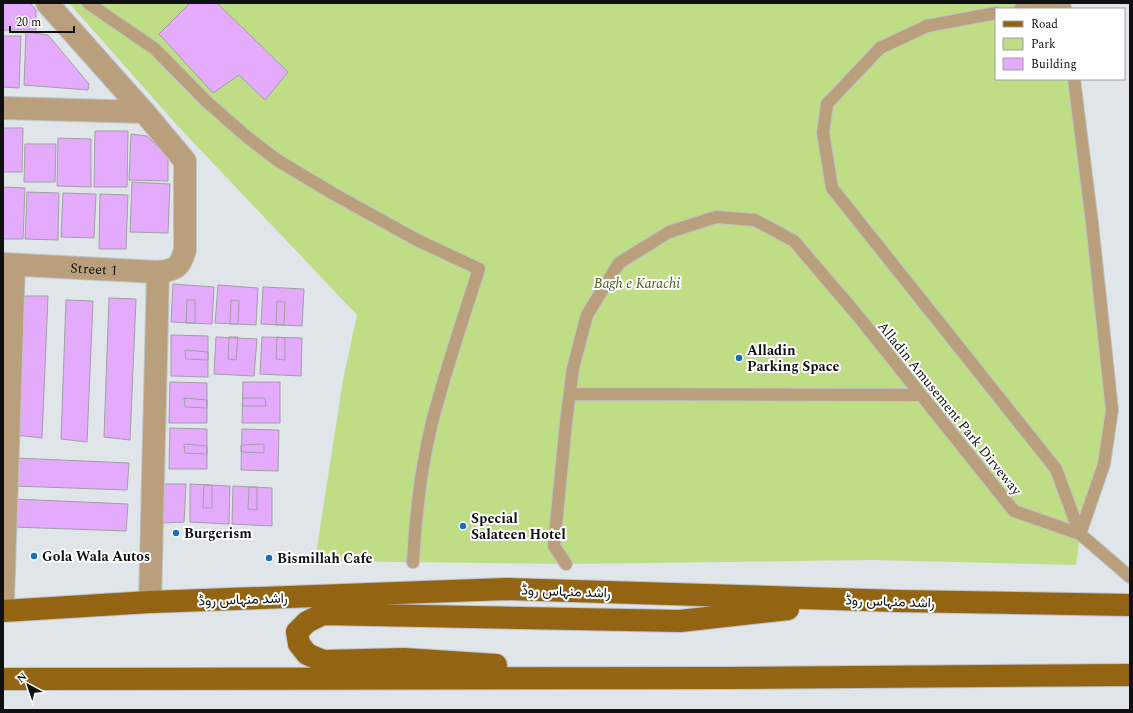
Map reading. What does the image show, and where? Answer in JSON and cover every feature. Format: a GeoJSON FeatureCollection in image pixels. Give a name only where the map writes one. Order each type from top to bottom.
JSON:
{"type":"FeatureCollection","features":[{"type":"Feature","properties":{"kind":"main road","name":"راشد منہاس روڈ"},"geometry":{"type":"LineString","coordinates":[[3,611],[150,602],[506,589],[864,600],[1130,605]]}},
{"type":"Feature","properties":{"kind":"main road"},"geometry":{"type":"LineString","coordinates":[[729,678],[404,659],[323,661],[307,654],[299,644],[297,632],[307,622],[323,614],[680,621],[864,600]]}},
{"type":"Feature","properties":{"kind":"main road"},"geometry":{"type":"LineString","coordinates":[[3,679],[729,678],[1130,675]]}},
{"type":"Feature","properties":{"kind":"street"},"geometry":{"type":"LineString","coordinates":[[46,3],[144,112]]}},
{"type":"Feature","properties":{"kind":"street"},"geometry":{"type":"LineString","coordinates":[[3,108],[144,112]]}},
{"type":"Feature","properties":{"kind":"street","name":"Street 1"},"geometry":{"type":"LineString","coordinates":[[9,264],[158,272],[172,270],[181,262],[185,250],[184,161],[144,112]]}},
{"type":"Feature","properties":{"kind":"street"},"geometry":{"type":"LineString","coordinates":[[3,600],[9,264]]}},
{"type":"Feature","properties":{"kind":"street"},"geometry":{"type":"LineString","coordinates":[[150,602],[158,272]]}},
{"type":"Feature","properties":{"kind":"lane"},"geometry":{"type":"LineString","coordinates":[[88,3],[155,49],[206,101],[247,137],[277,160],[417,240],[479,269],[438,398],[424,460],[415,522],[413,562]]}},
{"type":"Feature","properties":{"kind":"lane"},"geometry":{"type":"LineString","coordinates":[[1026,8],[1054,3]]}},
{"type":"Feature","properties":{"kind":"lane"},"geometry":{"type":"LineString","coordinates":[[995,13],[927,26],[880,48],[828,104],[823,133],[832,188],[1056,469],[1080,534],[1130,577]]}},
{"type":"Feature","properties":{"kind":"lane"},"geometry":{"type":"LineString","coordinates":[[1074,80],[1092,224],[1112,410],[1104,464],[1080,534]]}},
{"type":"Feature","properties":{"kind":"lane","name":"Alladin Amusement Park Dirveway"},"geometry":{"type":"LineString","coordinates":[[566,564],[554,546],[566,422],[573,368],[587,315],[619,263],[669,232],[716,217],[755,220],[794,241],[858,316],[1014,511],[1080,534]]}},
{"type":"Feature","properties":{"kind":"lane"},"geometry":{"type":"LineString","coordinates":[[570,394],[921,395]]}},
{"type":"Feature","properties":{"kind":"green space","name":"Bagh e Karachi"},"geometry":{"type":"Polygon","coordinates":[[[69,3],[1064,3],[1065,8],[995,8],[995,80],[1074,80],[1112,410],[1080,534],[1076,565],[872,560],[566,564],[315,561],[343,380],[357,315],[176,124],[69,3]]]}},
{"type":"Feature","properties":{"kind":"building"},"geometry":{"type":"Polygon","coordinates":[[[3,3],[30,3],[36,10],[36,30],[3,30],[3,3]]]}},
{"type":"Feature","properties":{"kind":"building"},"geometry":{"type":"Polygon","coordinates":[[[190,3],[217,3],[288,72],[265,100],[239,75],[213,93],[159,34],[190,3]]]}},
{"type":"Feature","properties":{"kind":"building"},"geometry":{"type":"Polygon","coordinates":[[[26,32],[48,35],[89,84],[88,90],[24,85],[26,32]]]}},
{"type":"Feature","properties":{"kind":"building"},"geometry":{"type":"Polygon","coordinates":[[[3,36],[21,36],[19,88],[3,87],[3,36]]]}},
{"type":"Feature","properties":{"kind":"building"},"geometry":{"type":"Polygon","coordinates":[[[3,128],[23,128],[22,172],[3,172],[3,128]]]}},
{"type":"Feature","properties":{"kind":"building"},"geometry":{"type":"Polygon","coordinates":[[[95,131],[128,131],[127,187],[94,187],[95,131]]]}},
{"type":"Feature","properties":{"kind":"building"},"geometry":{"type":"Polygon","coordinates":[[[131,134],[147,136],[168,157],[168,181],[129,180],[131,134]]]}},
{"type":"Feature","properties":{"kind":"building"},"geometry":{"type":"Polygon","coordinates":[[[58,138],[91,139],[91,187],[57,186],[58,138]]]}},
{"type":"Feature","properties":{"kind":"building"},"geometry":{"type":"Polygon","coordinates":[[[25,144],[56,144],[55,182],[24,182],[25,144]]]}},
{"type":"Feature","properties":{"kind":"building"},"geometry":{"type":"Polygon","coordinates":[[[132,182],[170,184],[168,233],[130,232],[132,182]]]}},
{"type":"Feature","properties":{"kind":"building"},"geometry":{"type":"Polygon","coordinates":[[[3,187],[25,188],[23,239],[3,239],[3,187]]]}},
{"type":"Feature","properties":{"kind":"building"},"geometry":{"type":"Polygon","coordinates":[[[27,192],[59,193],[58,240],[25,239],[27,192]]]}},
{"type":"Feature","properties":{"kind":"building"},"geometry":{"type":"Polygon","coordinates":[[[63,193],[96,194],[94,238],[61,237],[63,193]]]}},
{"type":"Feature","properties":{"kind":"building"},"geometry":{"type":"Polygon","coordinates":[[[100,194],[128,195],[126,249],[99,249],[100,194]]]}},
{"type":"Feature","properties":{"kind":"building"},"geometry":{"type":"Polygon","coordinates":[[[173,284],[214,287],[212,324],[171,322],[173,284]]]}},
{"type":"Feature","properties":{"kind":"building"},"geometry":{"type":"Polygon","coordinates":[[[218,285],[258,288],[256,325],[215,323],[218,285]]]}},
{"type":"Feature","properties":{"kind":"building"},"geometry":{"type":"Polygon","coordinates":[[[263,287],[304,289],[302,326],[261,324],[263,287]]]}},
{"type":"Feature","properties":{"kind":"building"},"geometry":{"type":"Polygon","coordinates":[[[21,296],[48,296],[42,438],[16,435],[21,296]]]}},
{"type":"Feature","properties":{"kind":"building"},"geometry":{"type":"Polygon","coordinates":[[[109,298],[136,299],[130,440],[104,437],[109,298]]]}},
{"type":"Feature","properties":{"kind":"building"},"geometry":{"type":"Polygon","coordinates":[[[66,300],[93,301],[87,442],[61,439],[66,300]]]}},
{"type":"Feature","properties":{"kind":"building"},"geometry":{"type":"Polygon","coordinates":[[[187,300],[195,300],[195,323],[186,323],[187,300]]]}},
{"type":"Feature","properties":{"kind":"building"},"geometry":{"type":"Polygon","coordinates":[[[231,300],[239,301],[238,324],[230,324],[231,300]]]}},
{"type":"Feature","properties":{"kind":"building"},"geometry":{"type":"Polygon","coordinates":[[[277,301],[285,302],[284,325],[276,325],[277,301]]]}},
{"type":"Feature","properties":{"kind":"building"},"geometry":{"type":"Polygon","coordinates":[[[171,335],[208,336],[208,377],[171,376],[171,335]]]}},
{"type":"Feature","properties":{"kind":"building"},"geometry":{"type":"Polygon","coordinates":[[[216,337],[257,339],[254,376],[214,374],[216,337]]]}},
{"type":"Feature","properties":{"kind":"building"},"geometry":{"type":"Polygon","coordinates":[[[229,337],[238,337],[236,360],[228,359],[229,337]]]}},
{"type":"Feature","properties":{"kind":"building"},"geometry":{"type":"Polygon","coordinates":[[[262,337],[302,338],[301,376],[260,374],[262,337]]]}},
{"type":"Feature","properties":{"kind":"building"},"geometry":{"type":"Polygon","coordinates":[[[277,337],[285,338],[285,360],[276,359],[277,337]]]}},
{"type":"Feature","properties":{"kind":"building"},"geometry":{"type":"Polygon","coordinates":[[[185,350],[208,352],[208,360],[186,359],[185,350]]]}},
{"type":"Feature","properties":{"kind":"building"},"geometry":{"type":"Polygon","coordinates":[[[170,382],[207,383],[207,423],[169,423],[170,382]]]}},
{"type":"Feature","properties":{"kind":"building"},"geometry":{"type":"Polygon","coordinates":[[[243,382],[280,382],[280,423],[242,423],[243,382]]]}},
{"type":"Feature","properties":{"kind":"building"},"geometry":{"type":"Polygon","coordinates":[[[184,398],[207,400],[207,408],[185,407],[184,398]]]}},
{"type":"Feature","properties":{"kind":"building"},"geometry":{"type":"Polygon","coordinates":[[[243,398],[265,398],[266,406],[242,406],[243,398]]]}},
{"type":"Feature","properties":{"kind":"building"},"geometry":{"type":"Polygon","coordinates":[[[170,428],[207,429],[207,469],[169,469],[170,428]]]}},
{"type":"Feature","properties":{"kind":"building"},"geometry":{"type":"Polygon","coordinates":[[[242,429],[279,430],[278,471],[241,470],[242,429]]]}},
{"type":"Feature","properties":{"kind":"building"},"geometry":{"type":"Polygon","coordinates":[[[184,444],[207,446],[207,454],[185,453],[184,444]]]}},
{"type":"Feature","properties":{"kind":"building"},"geometry":{"type":"Polygon","coordinates":[[[241,445],[264,445],[264,453],[241,452],[241,445]]]}},
{"type":"Feature","properties":{"kind":"building"},"geometry":{"type":"Polygon","coordinates":[[[15,458],[129,463],[127,490],[14,486],[15,458]]]}},
{"type":"Feature","properties":{"kind":"building"},"geometry":{"type":"Polygon","coordinates":[[[161,484],[186,484],[184,522],[163,523],[164,507],[160,507],[161,484]]]}},
{"type":"Feature","properties":{"kind":"building"},"geometry":{"type":"Polygon","coordinates":[[[190,484],[230,486],[229,524],[190,522],[190,484]]]}},
{"type":"Feature","properties":{"kind":"building"},"geometry":{"type":"Polygon","coordinates":[[[204,485],[212,485],[212,508],[203,508],[204,485]]]}},
{"type":"Feature","properties":{"kind":"building"},"geometry":{"type":"Polygon","coordinates":[[[233,486],[272,488],[272,526],[232,524],[233,486]]]}},
{"type":"Feature","properties":{"kind":"building"},"geometry":{"type":"Polygon","coordinates":[[[249,487],[257,487],[257,510],[248,509],[249,487]]]}},
{"type":"Feature","properties":{"kind":"building"},"geometry":{"type":"Polygon","coordinates":[[[14,499],[128,504],[126,531],[13,527],[14,499]]]}},
{"type":"Feature","properties":{"kind":"place","name":"Alladin Parking Space"},"geometry":{"type":"Point","coordinates":[739,358]}},
{"type":"Feature","properties":{"kind":"place","name":"Special Salateen Hotel"},"geometry":{"type":"Point","coordinates":[463,526]}},
{"type":"Feature","properties":{"kind":"place","name":"Burgerism"},"geometry":{"type":"Point","coordinates":[176,533]}},
{"type":"Feature","properties":{"kind":"place","name":"Gola Wala Autos"},"geometry":{"type":"Point","coordinates":[34,556]}},
{"type":"Feature","properties":{"kind":"place","name":"Bismillah Cafe"},"geometry":{"type":"Point","coordinates":[269,558]}}]}
